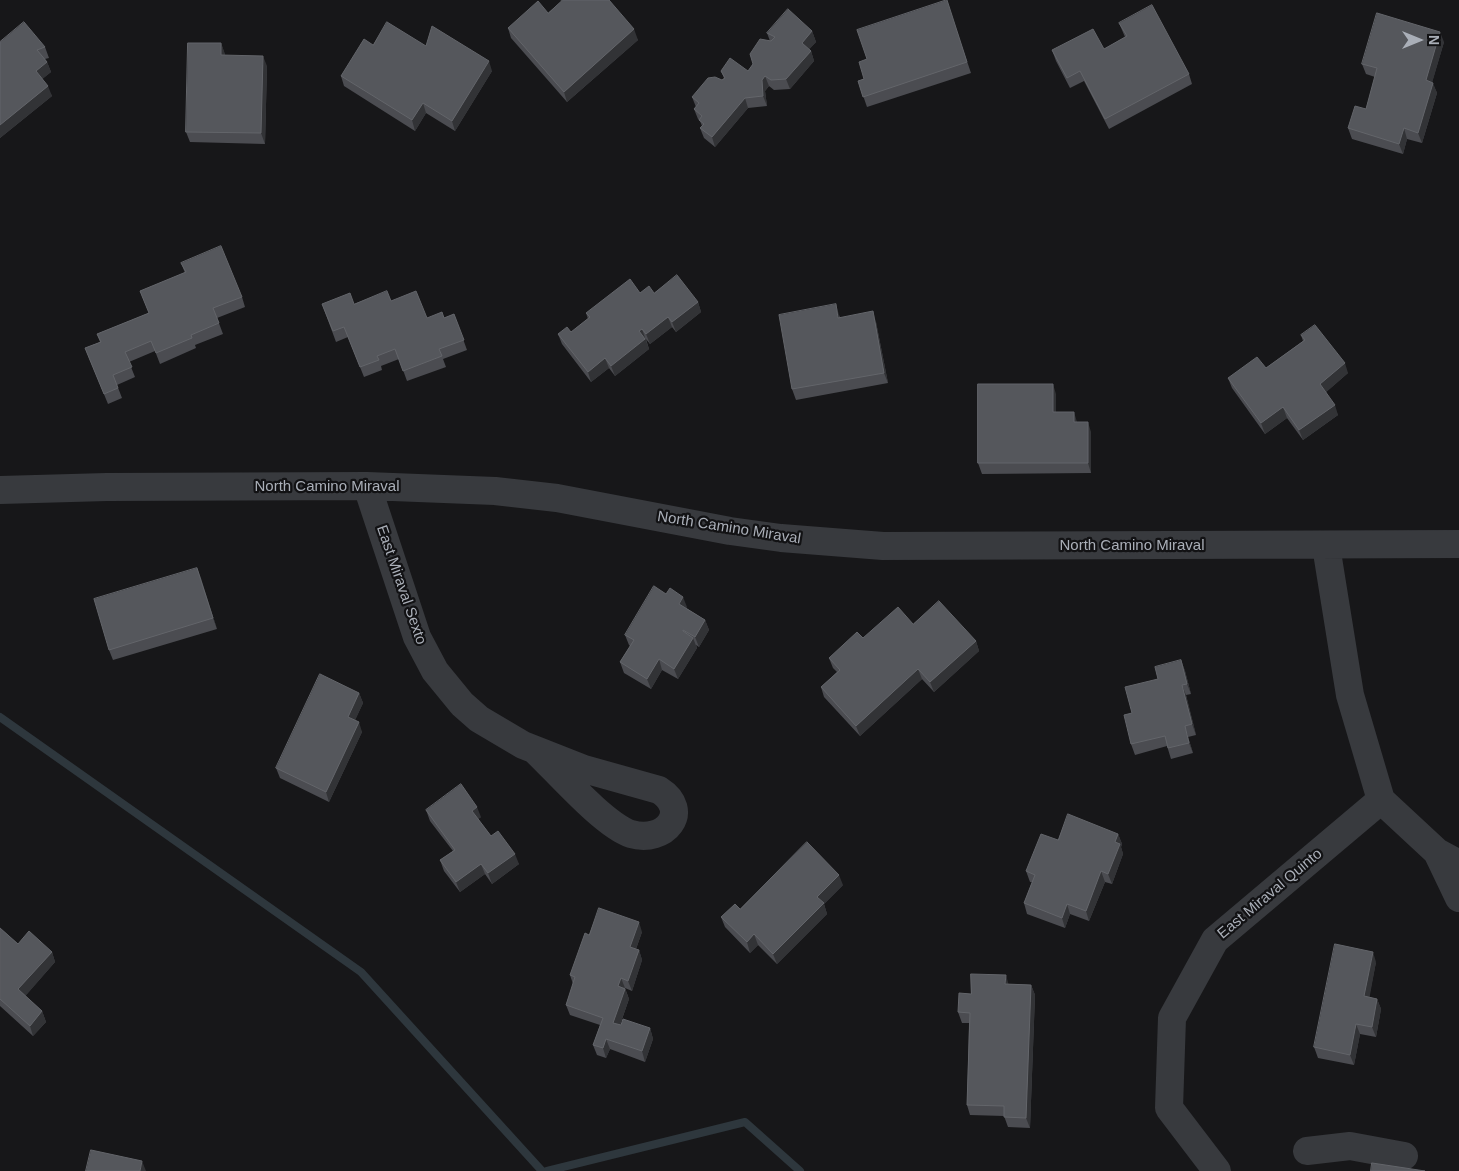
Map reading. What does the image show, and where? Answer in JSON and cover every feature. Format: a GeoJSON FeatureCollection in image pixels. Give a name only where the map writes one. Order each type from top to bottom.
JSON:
{"type":"FeatureCollection","features":[{"type":"Feature","properties":{"kind":"street","name":"North Camino Miraval"},"geometry":{"type":"LineString","coordinates":[[0,490],[116,487],[368,486],[495,491],[557,498],[730,531],[832,543],[939,546],[1459,544]]}},
{"type":"Feature","properties":{"kind":"street","name":"East Miraval Sexto"},"geometry":{"type":"LineString","coordinates":[[368,486],[417,637],[434,671],[462,704],[479,719],[523,746],[536,751]]}},
{"type":"Feature","properties":{"kind":"street"},"geometry":{"type":"LineString","coordinates":[[1326,546],[1350,695],[1381,800],[1448,858],[1459,898]]}},
{"type":"Feature","properties":{"kind":"street","name":"East Miraval Quinto"},"geometry":{"type":"LineString","coordinates":[[1217,1171],[1169,1108],[1172,1018],[1215,940],[1381,800]]}},
{"type":"Feature","properties":{"kind":"street"},"geometry":{"type":"LineString","coordinates":[[1195,1171],[1197,1144]]}},
{"type":"Feature","properties":{"kind":"street"},"geometry":{"type":"LineString","coordinates":[[1307,1151],[1350,1146],[1404,1156]]}},
{"type":"Feature","properties":{"kind":"building"},"geometry":{"type":"Polygon","coordinates":[[[563,0],[609,0],[634,29],[564,92],[508,28],[538,1],[548,13],[563,0]]]}},
{"type":"Feature","properties":{"kind":"building"},"geometry":{"type":"Polygon","coordinates":[[[947,0],[967,62],[863,97],[858,81],[864,79],[859,62],[867,59],[857,30],[947,0]]]}},
{"type":"Feature","properties":{"kind":"building"},"geometry":{"type":"Polygon","coordinates":[[[1152,5],[1189,74],[1105,119],[1080,71],[1067,78],[1052,50],[1093,29],[1104,49],[1127,36],[1119,23],[1152,5]]]}},
{"type":"Feature","properties":{"kind":"building"},"geometry":{"type":"Polygon","coordinates":[[[788,9],[812,31],[802,43],[811,51],[786,79],[771,80],[765,76],[762,80],[763,96],[745,98],[712,137],[700,128],[704,124],[699,120],[702,116],[694,109],[699,103],[692,97],[708,78],[715,77],[722,80],[725,78],[721,71],[730,58],[748,71],[753,64],[750,54],[760,39],[771,41],[775,37],[767,33],[788,9]]]}},
{"type":"Feature","properties":{"kind":"building"},"geometry":{"type":"Polygon","coordinates":[[[1377,13],[1440,32],[1426,80],[1433,83],[1418,133],[1404,128],[1399,144],[1348,128],[1355,106],[1366,109],[1377,68],[1362,64],[1377,13]]]}},
{"type":"Feature","properties":{"kind":"building"},"geometry":{"type":"Polygon","coordinates":[[[24,22],[45,47],[37,50],[47,62],[36,71],[48,86],[0,125],[0,42],[24,22]]]}},
{"type":"Feature","properties":{"kind":"building"},"geometry":{"type":"Polygon","coordinates":[[[387,22],[426,46],[432,26],[489,61],[452,121],[423,103],[412,120],[341,76],[364,39],[373,45],[387,22]]]}},
{"type":"Feature","properties":{"kind":"building"},"geometry":{"type":"Polygon","coordinates":[[[188,43],[221,43],[221,55],[263,56],[261,133],[186,132],[188,43]]]}},
{"type":"Feature","properties":{"kind":"building"},"geometry":{"type":"Polygon","coordinates":[[[221,246],[242,297],[213,308],[219,323],[191,335],[192,338],[156,353],[151,341],[125,352],[132,367],[113,375],[118,388],[104,394],[85,348],[101,342],[97,334],[149,313],[140,291],[186,272],[181,263],[221,246]]]}},
{"type":"Feature","properties":{"kind":"building"},"geometry":{"type":"Polygon","coordinates":[[[677,275],[698,302],[672,322],[668,317],[646,334],[642,329],[639,331],[645,339],[611,366],[605,358],[588,372],[558,334],[567,327],[571,332],[590,317],[586,313],[630,279],[640,293],[649,286],[654,293],[677,275]]]}},
{"type":"Feature","properties":{"kind":"building"},"geometry":{"type":"Polygon","coordinates":[[[387,291],[391,301],[416,291],[427,318],[442,312],[444,318],[454,314],[464,340],[439,349],[442,356],[403,371],[395,349],[377,356],[379,360],[360,367],[344,327],[333,331],[322,304],[350,293],[354,304],[387,291]]]}},
{"type":"Feature","properties":{"kind":"building"},"geometry":{"type":"Polygon","coordinates":[[[836,304],[838,318],[873,311],[884,373],[792,389],[779,315],[836,304]]]}},
{"type":"Feature","properties":{"kind":"building"},"geometry":{"type":"Polygon","coordinates":[[[1315,325],[1345,363],[1320,384],[1335,405],[1299,430],[1283,407],[1261,423],[1228,378],[1257,357],[1266,368],[1305,340],[1301,335],[1315,325]]]}},
{"type":"Feature","properties":{"kind":"building"},"geometry":{"type":"Polygon","coordinates":[[[978,384],[1053,384],[1053,412],[1074,412],[1074,422],[1088,422],[1088,463],[978,463],[978,384]]]}},
{"type":"Feature","properties":{"kind":"building"},"geometry":{"type":"Polygon","coordinates":[[[197,568],[213,618],[109,650],[94,599],[197,568]]]}},
{"type":"Feature","properties":{"kind":"building"},"geometry":{"type":"Polygon","coordinates":[[[654,586],[666,594],[670,588],[683,597],[679,604],[705,620],[695,637],[683,630],[693,638],[674,669],[659,659],[647,679],[620,662],[634,640],[625,635],[654,586]]]}},
{"type":"Feature","properties":{"kind":"building"},"geometry":{"type":"Polygon","coordinates":[[[939,601],[976,641],[930,682],[918,669],[856,726],[821,687],[840,670],[829,658],[857,632],[863,638],[898,607],[913,624],[939,601]]]}},
{"type":"Feature","properties":{"kind":"building"},"geometry":{"type":"Polygon","coordinates":[[[1181,660],[1187,684],[1182,685],[1192,724],[1185,726],[1189,743],[1168,748],[1165,736],[1131,744],[1124,715],[1132,713],[1125,687],[1158,679],[1155,667],[1181,660]]]}},
{"type":"Feature","properties":{"kind":"building"},"geometry":{"type":"Polygon","coordinates":[[[320,674],[359,693],[348,717],[359,722],[326,792],[276,768],[320,674]]]}},
{"type":"Feature","properties":{"kind":"building"},"geometry":{"type":"Polygon","coordinates":[[[461,784],[477,807],[472,811],[491,836],[498,831],[515,854],[488,873],[481,864],[456,882],[440,860],[455,850],[426,810],[461,784]]]}},
{"type":"Feature","properties":{"kind":"building"},"geometry":{"type":"Polygon","coordinates":[[[1068,814],[1118,834],[1115,842],[1120,844],[1108,874],[1101,871],[1086,911],[1067,904],[1062,918],[1024,903],[1035,875],[1026,871],[1041,834],[1058,840],[1068,814]]]}},
{"type":"Feature","properties":{"kind":"building"},"geometry":{"type":"Polygon","coordinates":[[[807,842],[839,875],[817,897],[824,903],[773,954],[754,934],[747,942],[721,917],[735,904],[740,909],[807,842]]]}},
{"type":"Feature","properties":{"kind":"building"},"geometry":{"type":"Polygon","coordinates":[[[599,908],[639,922],[630,947],[639,950],[628,981],[621,978],[618,986],[625,989],[613,1023],[621,1025],[623,1019],[650,1028],[642,1051],[606,1039],[603,1048],[593,1045],[603,1018],[566,1005],[575,977],[570,975],[585,933],[589,935],[599,908]]]}},
{"type":"Feature","properties":{"kind":"building"},"geometry":{"type":"Polygon","coordinates":[[[0,928],[18,944],[29,931],[52,952],[18,989],[42,1011],[30,1026],[0,999],[0,928]]]}},
{"type":"Feature","properties":{"kind":"building"},"geometry":{"type":"Polygon","coordinates":[[[1335,944],[1373,952],[1364,996],[1377,999],[1372,1027],[1356,1024],[1350,1055],[1314,1047],[1335,944]]]}},
{"type":"Feature","properties":{"kind":"building"},"geometry":{"type":"Polygon","coordinates":[[[971,974],[1006,975],[1005,984],[1031,985],[1026,1118],[1004,1117],[1004,1106],[967,1105],[970,1013],[958,1012],[959,993],[971,994],[971,974]]]}},
{"type":"Feature","properties":{"kind":"building"},"geometry":{"type":"Polygon","coordinates":[[[91,1150],[142,1161],[140,1171],[86,1171],[91,1150]]]}},
{"type":"Feature","properties":{"kind":"building"},"geometry":{"type":"Polygon","coordinates":[[[1372,1163],[1425,1171],[1371,1171],[1372,1163]]]}},
{"type":"Feature","properties":{"kind":"waterway"},"geometry":{"type":"LineString","coordinates":[[0,717],[361,972],[542,1171]]}},
{"type":"Feature","properties":{"kind":"waterway"},"geometry":{"type":"LineString","coordinates":[[547,1171],[745,1122],[800,1171]]}}]}
